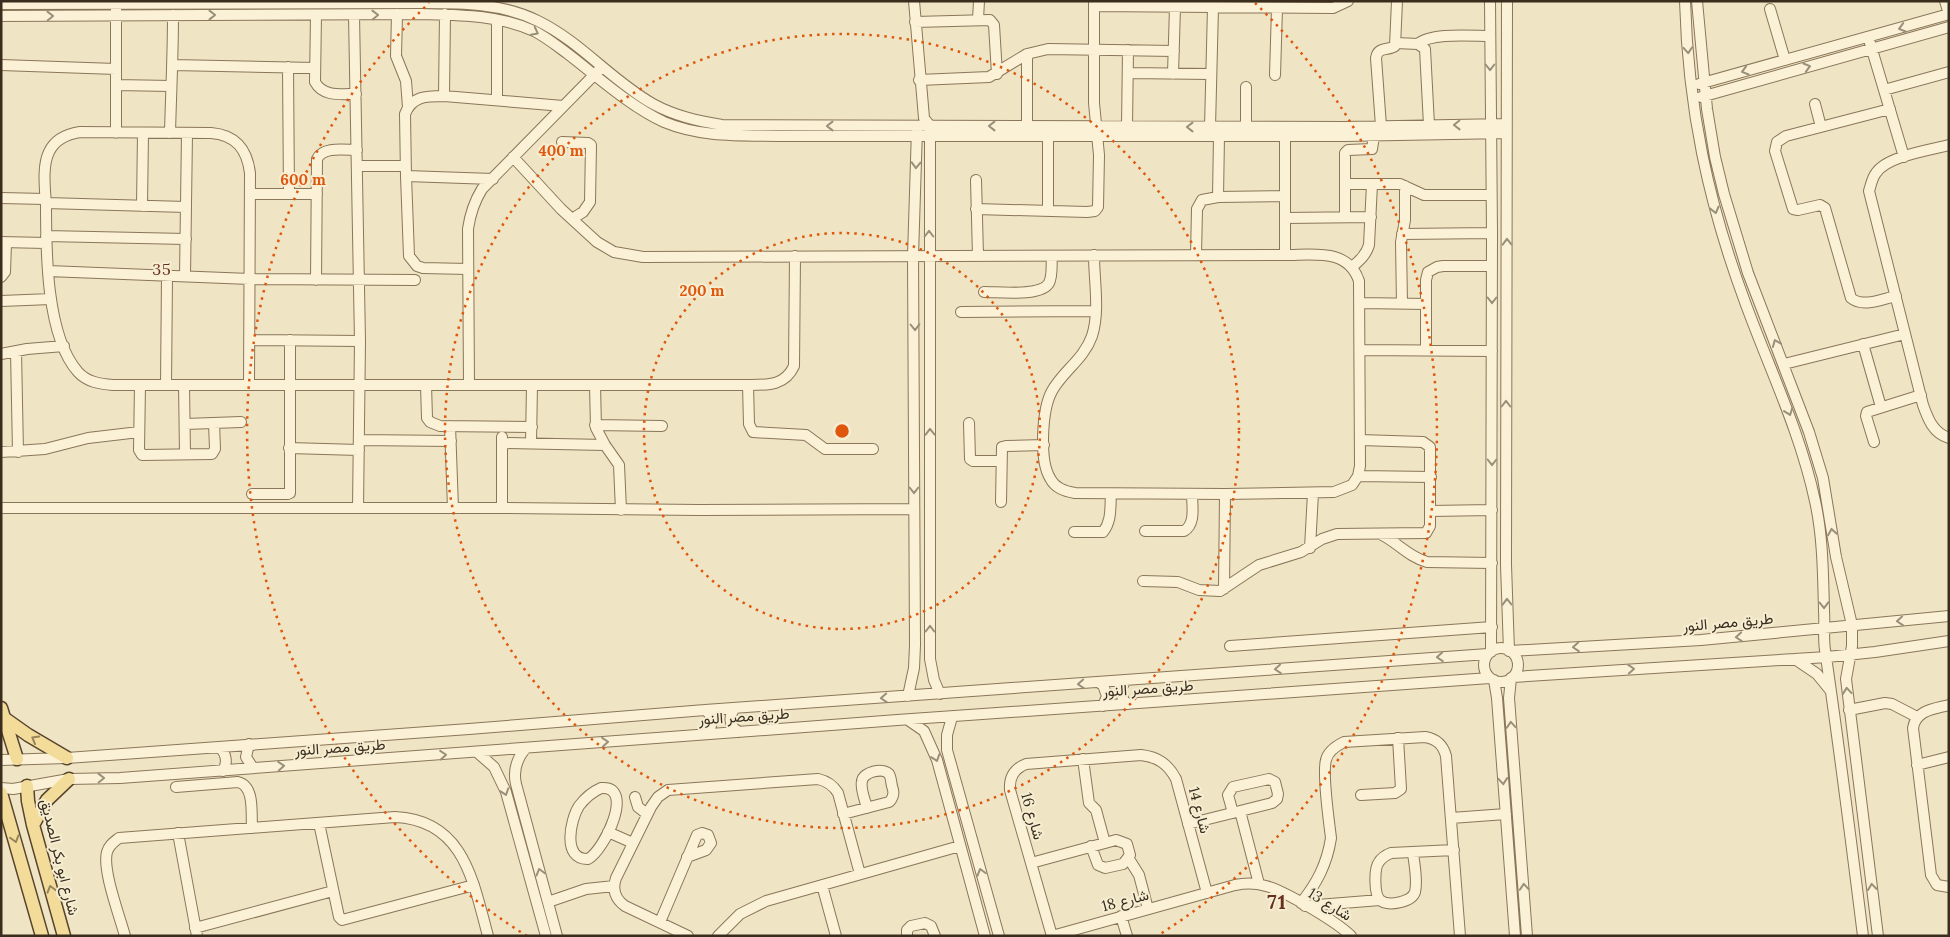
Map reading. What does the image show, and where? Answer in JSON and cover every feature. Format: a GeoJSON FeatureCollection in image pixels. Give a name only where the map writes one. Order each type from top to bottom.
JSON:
{"type":"FeatureCollection","features":[{"type":"Feature","properties":{"kind":"main road"},"geometry":{"type":"LineString","coordinates":[[3,713],[28,735],[68,758]]}},
{"type":"Feature","properties":{"kind":"main road"},"geometry":{"type":"LineString","coordinates":[[3,713],[17,760]]}},
{"type":"Feature","properties":{"kind":"main road"},"geometry":{"type":"LineString","coordinates":[[33,825],[47,800],[69,779]]}},
{"type":"Feature","properties":{"kind":"main road","name":"شارع ابو بكر الصديق"},"geometry":{"type":"LineString","coordinates":[[27,786],[33,825],[64,936]]}},
{"type":"Feature","properties":{"kind":"main road"},"geometry":{"type":"LineString","coordinates":[[1,792],[5,815],[42,936]]}},
{"type":"Feature","properties":{"kind":"street"},"geometry":{"type":"LineString","coordinates":[[914,1],[923,128],[929,256],[930,659],[934,680],[940,694]]}},
{"type":"Feature","properties":{"kind":"street"},"geometry":{"type":"LineString","coordinates":[[978,20],[979,1]]}},
{"type":"Feature","properties":{"kind":"street"},"geometry":{"type":"LineString","coordinates":[[976,209],[1087,212],[1097,209],[1099,205],[1099,163],[1094,103],[1094,4],[1175,7],[1333,8],[1348,1]]}},
{"type":"Feature","properties":{"kind":"street"},"geometry":{"type":"LineString","coordinates":[[1381,126],[1377,54],[1381,50],[1392,48],[1396,43],[1397,1]]}},
{"type":"Feature","properties":{"kind":"street"},"geometry":{"type":"LineString","coordinates":[[1490,1],[1492,632],[1489,653],[1484,667],[1492,679],[1497,698],[1516,936]]}},
{"type":"Feature","properties":{"kind":"street"},"geometry":{"type":"LineString","coordinates":[[1507,1],[1509,651]]}},
{"type":"Feature","properties":{"kind":"street"},"geometry":{"type":"LineString","coordinates":[[1685,1],[1692,99],[1700,151],[1717,220],[1746,304],[1802,450],[1820,525],[1827,657],[1864,936]]}},
{"type":"Feature","properties":{"kind":"street"},"geometry":{"type":"LineString","coordinates":[[1697,1],[1704,83],[1715,157],[1748,273],[1809,432],[1823,478],[1836,557],[1852,625],[1852,646],[1846,679],[1878,936]]}},
{"type":"Feature","properties":{"kind":"street"},"geometry":{"type":"LineString","coordinates":[[1692,86],[1949,14],[1945,1]]}},
{"type":"Feature","properties":{"kind":"street"},"geometry":{"type":"LineString","coordinates":[[1,4],[85,2],[435,2],[486,6],[520,14],[556,32],[652,103],[669,112],[704,122],[748,126],[923,128],[1048,136],[1127,127],[1246,127],[1285,132],[1374,136],[1490,128]]}},
{"type":"Feature","properties":{"kind":"street"},"geometry":{"type":"LineString","coordinates":[[422,2],[422,14]]}},
{"type":"Feature","properties":{"kind":"street"},"geometry":{"type":"LineString","coordinates":[[435,2],[440,14],[444,96]]}},
{"type":"Feature","properties":{"kind":"street"},"geometry":{"type":"LineString","coordinates":[[116,3],[116,132]]}},
{"type":"Feature","properties":{"kind":"street"},"geometry":{"type":"LineString","coordinates":[[1173,74],[1175,7]]}},
{"type":"Feature","properties":{"kind":"street"},"geometry":{"type":"LineString","coordinates":[[1210,127],[1213,7]]}},
{"type":"Feature","properties":{"kind":"street"},"geometry":{"type":"LineString","coordinates":[[1275,75],[1277,8]]}},
{"type":"Feature","properties":{"kind":"street"},"geometry":{"type":"LineString","coordinates":[[1770,9],[1785,60]]}},
{"type":"Feature","properties":{"kind":"street"},"geometry":{"type":"LineString","coordinates":[[397,14],[396,56],[406,81],[408,107]]}},
{"type":"Feature","properties":{"kind":"street"},"geometry":{"type":"LineString","coordinates":[[1,16],[440,14],[478,16],[535,32],[552,42],[626,99],[651,115],[681,128],[696,132],[736,135],[1027,126],[1219,136],[1381,126],[1429,125],[1506,128]]}},
{"type":"Feature","properties":{"kind":"street"},"geometry":{"type":"LineString","coordinates":[[170,133],[171,86],[174,65],[173,15]]}},
{"type":"Feature","properties":{"kind":"street"},"geometry":{"type":"LineString","coordinates":[[316,15],[315,82],[323,91],[329,93],[356,94]]}},
{"type":"Feature","properties":{"kind":"street"},"geometry":{"type":"LineString","coordinates":[[354,15],[360,340],[358,508]]}},
{"type":"Feature","properties":{"kind":"street"},"geometry":{"type":"LineString","coordinates":[[915,22],[988,19],[994,23],[997,74]]}},
{"type":"Feature","properties":{"kind":"street"},"geometry":{"type":"LineString","coordinates":[[497,20],[497,100]]}},
{"type":"Feature","properties":{"kind":"street"},"geometry":{"type":"LineString","coordinates":[[1692,99],[1949,27]]}},
{"type":"Feature","properties":{"kind":"street"},"geometry":{"type":"LineString","coordinates":[[1418,44],[1422,40],[1433,38],[1490,36]]}},
{"type":"Feature","properties":{"kind":"street"},"geometry":{"type":"LineString","coordinates":[[1868,37],[1904,157]]}},
{"type":"Feature","properties":{"kind":"street"},"geometry":{"type":"LineString","coordinates":[[1396,43],[1422,45],[1426,53],[1429,125]]}},
{"type":"Feature","properties":{"kind":"street"},"geometry":{"type":"LineString","coordinates":[[920,80],[980,79],[997,74],[1027,54],[1048,49],[1174,51]]}},
{"type":"Feature","properties":{"kind":"street"},"geometry":{"type":"LineString","coordinates":[[1127,127],[1128,50]]}},
{"type":"Feature","properties":{"kind":"street"},"geometry":{"type":"LineString","coordinates":[[1027,54],[1027,126]]}},
{"type":"Feature","properties":{"kind":"street"},"geometry":{"type":"LineString","coordinates":[[1,65],[116,69]]}},
{"type":"Feature","properties":{"kind":"street"},"geometry":{"type":"LineString","coordinates":[[174,65],[315,68]]}},
{"type":"Feature","properties":{"kind":"street"},"geometry":{"type":"LineString","coordinates":[[469,385],[468,230],[471,214],[482,189],[603,66]]}},
{"type":"Feature","properties":{"kind":"street"},"geometry":{"type":"LineString","coordinates":[[288,67],[289,194]]}},
{"type":"Feature","properties":{"kind":"street"},"geometry":{"type":"LineString","coordinates":[[1884,90],[1949,72]]}},
{"type":"Feature","properties":{"kind":"street"},"geometry":{"type":"LineString","coordinates":[[1128,73],[1211,74]]}},
{"type":"Feature","properties":{"kind":"street"},"geometry":{"type":"LineString","coordinates":[[116,85],[171,86]]}},
{"type":"Feature","properties":{"kind":"street"},"geometry":{"type":"LineString","coordinates":[[1246,87],[1246,127]]}},
{"type":"Feature","properties":{"kind":"street"},"geometry":{"type":"LineString","coordinates":[[468,269],[429,269],[417,266],[408,250],[405,114],[408,107],[418,98],[444,96],[563,106]]}},
{"type":"Feature","properties":{"kind":"street"},"geometry":{"type":"LineString","coordinates":[[1815,104],[1821,127]]}},
{"type":"Feature","properties":{"kind":"street"},"geometry":{"type":"LineString","coordinates":[[1890,108],[1780,138],[1775,151],[1792,208],[1798,210],[1820,205],[1825,208],[1851,298],[1860,303],[1865,303],[1896,296]]}},
{"type":"Feature","properties":{"kind":"street"},"geometry":{"type":"LineString","coordinates":[[908,696],[914,659],[914,256],[923,128]]}},
{"type":"Feature","properties":{"kind":"street"},"geometry":{"type":"LineString","coordinates":[[249,385],[250,173],[247,155],[237,141],[220,134],[80,132],[69,134],[53,145],[46,159],[45,201],[48,271],[56,325],[74,366],[86,378],[103,384],[140,385],[249,385],[290,385],[360,385],[426,385],[469,385],[532,385],[595,385],[748,385],[774,384],[780,382],[791,372],[794,366],[795,256]]}},
{"type":"Feature","properties":{"kind":"street"},"geometry":{"type":"LineString","coordinates":[[1285,132],[1286,255]]}},
{"type":"Feature","properties":{"kind":"street"},"geometry":{"type":"LineString","coordinates":[[142,206],[143,133]]}},
{"type":"Feature","properties":{"kind":"street"},"geometry":{"type":"LineString","coordinates":[[185,276],[187,133]]}},
{"type":"Feature","properties":{"kind":"street"},"geometry":{"type":"LineString","coordinates":[[1048,136],[1048,211]]}},
{"type":"Feature","properties":{"kind":"street"},"geometry":{"type":"LineString","coordinates":[[1218,197],[1219,136]]}},
{"type":"Feature","properties":{"kind":"street"},"geometry":{"type":"LineString","coordinates":[[1345,217],[1346,152],[1348,150],[1371,150],[1374,147],[1374,136]]}},
{"type":"Feature","properties":{"kind":"street"},"geometry":{"type":"LineString","coordinates":[[562,142],[587,142],[591,145],[590,202],[583,212],[572,219]]}},
{"type":"Feature","properties":{"kind":"street"},"geometry":{"type":"LineString","coordinates":[[1949,145],[1904,157],[1884,165],[1876,172],[1871,181],[1869,191],[1926,414],[1935,430],[1942,436],[1949,438]]}},
{"type":"Feature","properties":{"kind":"street"},"geometry":{"type":"LineString","coordinates":[[316,280],[317,159],[320,153],[326,151],[357,150]]}},
{"type":"Feature","properties":{"kind":"street"},"geometry":{"type":"LineString","coordinates":[[513,157],[572,219],[597,242],[614,252],[625,255],[643,257],[1094,255],[1286,255],[1336,257],[1352,267],[1359,281],[1361,303],[1360,466],[1358,476],[1352,485],[1343,490],[1313,493],[1111,494],[1075,493],[1060,489],[1054,484],[1047,471],[1044,426],[1049,399],[1058,381],[1087,347],[1094,329],[1094,255]]}},
{"type":"Feature","properties":{"kind":"street"},"geometry":{"type":"LineString","coordinates":[[358,166],[493,179]]}},
{"type":"Feature","properties":{"kind":"street"},"geometry":{"type":"LineString","coordinates":[[976,180],[978,256]]}},
{"type":"Feature","properties":{"kind":"street"},"geometry":{"type":"LineString","coordinates":[[1345,184],[1395,184],[1405,186],[1424,195],[1491,195]]}},
{"type":"Feature","properties":{"kind":"street"},"geometry":{"type":"LineString","coordinates":[[1352,267],[1367,252],[1371,238],[1372,184]]}},
{"type":"Feature","properties":{"kind":"street"},"geometry":{"type":"LineString","coordinates":[[1402,304],[1402,234],[1405,220],[1405,186]]}},
{"type":"Feature","properties":{"kind":"street"},"geometry":{"type":"LineString","coordinates":[[250,194],[317,194]]}},
{"type":"Feature","properties":{"kind":"street"},"geometry":{"type":"LineString","coordinates":[[1196,255],[1197,209],[1202,200],[1218,197],[1285,196]]}},
{"type":"Feature","properties":{"kind":"street"},"geometry":{"type":"LineString","coordinates":[[1,198],[186,207]]}},
{"type":"Feature","properties":{"kind":"street"},"geometry":{"type":"LineString","coordinates":[[1285,218],[1371,217]]}},
{"type":"Feature","properties":{"kind":"street"},"geometry":{"type":"LineString","coordinates":[[1402,234],[1492,233]]}},
{"type":"Feature","properties":{"kind":"street"},"geometry":{"type":"LineString","coordinates":[[1,277],[5,272],[4,242],[46,239],[186,239]]}},
{"type":"Feature","properties":{"kind":"street"},"geometry":{"type":"LineString","coordinates":[[984,292],[1040,291],[1048,284],[1050,279],[1052,256]]}},
{"type":"Feature","properties":{"kind":"street"},"geometry":{"type":"LineString","coordinates":[[1426,350],[1426,280],[1428,272],[1443,266],[1492,266]]}},
{"type":"Feature","properties":{"kind":"street"},"geometry":{"type":"LineString","coordinates":[[48,271],[250,279],[415,280]]}},
{"type":"Feature","properties":{"kind":"street"},"geometry":{"type":"LineString","coordinates":[[166,385],[167,276]]}},
{"type":"Feature","properties":{"kind":"street"},"geometry":{"type":"LineString","coordinates":[[1,301],[51,299]]}},
{"type":"Feature","properties":{"kind":"street"},"geometry":{"type":"LineString","coordinates":[[1361,303],[1426,304]]}},
{"type":"Feature","properties":{"kind":"street"},"geometry":{"type":"LineString","coordinates":[[961,312],[1095,311]]}},
{"type":"Feature","properties":{"kind":"street"},"geometry":{"type":"LineString","coordinates":[[1784,364],[1905,334]]}},
{"type":"Feature","properties":{"kind":"street"},"geometry":{"type":"LineString","coordinates":[[250,340],[360,340]]}},
{"type":"Feature","properties":{"kind":"street"},"geometry":{"type":"LineString","coordinates":[[252,494],[290,493],[290,340]]}},
{"type":"Feature","properties":{"kind":"street"},"geometry":{"type":"LineString","coordinates":[[1863,344],[1881,407]]}},
{"type":"Feature","properties":{"kind":"street"},"geometry":{"type":"LineString","coordinates":[[915,349],[922,352],[927,350],[929,345]]}},
{"type":"Feature","properties":{"kind":"street"},"geometry":{"type":"LineString","coordinates":[[1,354],[16,350],[64,346]]}},
{"type":"Feature","properties":{"kind":"street"},"geometry":{"type":"LineString","coordinates":[[16,350],[18,452]]}},
{"type":"Feature","properties":{"kind":"street"},"geometry":{"type":"LineString","coordinates":[[1360,350],[1492,351]]}},
{"type":"Feature","properties":{"kind":"street"},"geometry":{"type":"LineString","coordinates":[[915,370],[921,366],[926,367],[930,371]]}},
{"type":"Feature","properties":{"kind":"street"},"geometry":{"type":"LineString","coordinates":[[140,385],[139,450],[142,455],[213,453],[215,449],[214,423]]}},
{"type":"Feature","properties":{"kind":"street"},"geometry":{"type":"LineString","coordinates":[[184,385],[185,454]]}},
{"type":"Feature","properties":{"kind":"street"},"geometry":{"type":"LineString","coordinates":[[426,385],[427,418],[434,424],[450,426],[532,427]]}},
{"type":"Feature","properties":{"kind":"street"},"geometry":{"type":"LineString","coordinates":[[531,443],[532,385]]}},
{"type":"Feature","properties":{"kind":"street"},"geometry":{"type":"LineString","coordinates":[[595,385],[596,425],[605,446],[619,464],[621,510]]}},
{"type":"Feature","properties":{"kind":"street"},"geometry":{"type":"LineString","coordinates":[[748,385],[749,426],[753,432],[806,435],[825,449],[874,449]]}},
{"type":"Feature","properties":{"kind":"street"},"geometry":{"type":"LineString","coordinates":[[1874,442],[1866,414],[1868,411],[1920,395]]}},
{"type":"Feature","properties":{"kind":"street"},"geometry":{"type":"LineString","coordinates":[[185,424],[241,422]]}},
{"type":"Feature","properties":{"kind":"street"},"geometry":{"type":"LineString","coordinates":[[969,423],[970,459],[1002,461]]}},
{"type":"Feature","properties":{"kind":"street"},"geometry":{"type":"LineString","coordinates":[[596,425],[662,426]]}},
{"type":"Feature","properties":{"kind":"street"},"geometry":{"type":"LineString","coordinates":[[450,426],[453,508]]}},
{"type":"Feature","properties":{"kind":"street"},"geometry":{"type":"LineString","coordinates":[[502,427],[502,508]]}},
{"type":"Feature","properties":{"kind":"street"},"geometry":{"type":"LineString","coordinates":[[1,452],[45,449],[105,435],[139,432]]}},
{"type":"Feature","properties":{"kind":"street"},"geometry":{"type":"LineString","coordinates":[[1143,581],[1178,582],[1185,583],[1199,590],[1220,591],[1259,565],[1310,548],[1322,539],[1337,534],[1426,533],[1430,528],[1431,450],[1426,443],[1360,440]]}},
{"type":"Feature","properties":{"kind":"street"},"geometry":{"type":"LineString","coordinates":[[289,448],[451,442]]}},
{"type":"Feature","properties":{"kind":"street"},"geometry":{"type":"LineString","coordinates":[[502,442],[605,446]]}},
{"type":"Feature","properties":{"kind":"street"},"geometry":{"type":"LineString","coordinates":[[1000,502],[1002,449],[1005,446],[1044,445]]}},
{"type":"Feature","properties":{"kind":"street"},"geometry":{"type":"LineString","coordinates":[[1358,476],[1430,477]]}},
{"type":"Feature","properties":{"kind":"street"},"geometry":{"type":"LineString","coordinates":[[1310,548],[1313,493]]}},
{"type":"Feature","properties":{"kind":"street"},"geometry":{"type":"LineString","coordinates":[[1074,532],[1103,532],[1105,530],[1110,520],[1111,494]]}},
{"type":"Feature","properties":{"kind":"street"},"geometry":{"type":"LineString","coordinates":[[1145,531],[1184,531],[1187,529],[1192,523],[1192,494]]}},
{"type":"Feature","properties":{"kind":"street"},"geometry":{"type":"LineString","coordinates":[[1224,589],[1225,494]]}},
{"type":"Feature","properties":{"kind":"street"},"geometry":{"type":"LineString","coordinates":[[1,508],[914,509]]}},
{"type":"Feature","properties":{"kind":"street"},"geometry":{"type":"LineString","coordinates":[[1430,511],[1492,510]]}},
{"type":"Feature","properties":{"kind":"street"},"geometry":{"type":"LineString","coordinates":[[1379,534],[1396,543],[1412,556],[1427,562],[1492,563]]}},
{"type":"Feature","properties":{"kind":"street","name":"طريق مصر النور"},"geometry":{"type":"LineString","coordinates":[[1509,651],[1701,640],[1949,616]]}},
{"type":"Feature","properties":{"kind":"street"},"geometry":{"type":"LineString","coordinates":[[1230,646],[1492,632],[1508,636]]}},
{"type":"Feature","properties":{"kind":"street"},"geometry":{"type":"LineString","coordinates":[[1492,679],[1504,682],[1512,677],[1827,657],[1949,641]]}},
{"type":"Feature","properties":{"kind":"street"},"geometry":{"type":"LineString","coordinates":[[1489,653],[1499,649],[1509,651],[1516,658],[1517,666],[1512,677],[1509,698],[1528,936]]}},
{"type":"Feature","properties":{"kind":"street","name":"طريق مصر النور"},"geometry":{"type":"LineString","coordinates":[[1,760],[68,758],[469,730],[704,710],[1125,681],[1489,653]]}},
{"type":"Feature","properties":{"kind":"street"},"geometry":{"type":"LineString","coordinates":[[914,659],[930,659]]}},
{"type":"Feature","properties":{"kind":"street"},"geometry":{"type":"LineString","coordinates":[[1794,659],[1817,674],[1832,694]]}},
{"type":"Feature","properties":{"kind":"street","name":"طريق مصر النور"},"geometry":{"type":"LineString","coordinates":[[1,788],[13,789],[69,779],[120,778],[478,753],[705,734],[1492,679]]}},
{"type":"Feature","properties":{"kind":"street"},"geometry":{"type":"LineString","coordinates":[[1125,681],[1120,691],[1124,701],[1128,704]]}},
{"type":"Feature","properties":{"kind":"street"},"geometry":{"type":"LineString","coordinates":[[1098,682],[1103,685],[1107,696],[1103,706]]}},
{"type":"Feature","properties":{"kind":"street"},"geometry":{"type":"LineString","coordinates":[[1497,698],[1504,696],[1509,698]]}},
{"type":"Feature","properties":{"kind":"street"},"geometry":{"type":"LineString","coordinates":[[1849,710],[1885,703],[1899,707],[1917,717]]}},
{"type":"Feature","properties":{"kind":"street"},"geometry":{"type":"LineString","coordinates":[[1949,706],[1928,711],[1917,717],[1913,728],[1931,875],[1937,884],[1949,887]]}},
{"type":"Feature","properties":{"kind":"street"},"geometry":{"type":"LineString","coordinates":[[735,708],[730,721],[732,726],[739,732]]}},
{"type":"Feature","properties":{"kind":"street"},"geometry":{"type":"LineString","coordinates":[[704,710],[711,717],[712,722],[709,731],[705,734]]}},
{"type":"Feature","properties":{"kind":"street"},"geometry":{"type":"LineString","coordinates":[[952,716],[947,735],[947,750],[998,936]]}},
{"type":"Feature","properties":{"kind":"street"},"geometry":{"type":"LineString","coordinates":[[908,720],[924,731],[935,754],[985,936]]}},
{"type":"Feature","properties":{"kind":"street"},"geometry":{"type":"LineString","coordinates":[[1303,904],[1319,879],[1331,838],[1325,766],[1329,754],[1338,744],[1344,742],[1425,737],[1437,741],[1446,756],[1460,936]]}},
{"type":"Feature","properties":{"kind":"street"},"geometry":{"type":"LineString","coordinates":[[1361,795],[1395,793],[1401,789],[1398,738]]}},
{"type":"Feature","properties":{"kind":"street"},"geometry":{"type":"LineString","coordinates":[[249,744],[246,757],[253,768]]}},
{"type":"Feature","properties":{"kind":"street"},"geometry":{"type":"LineString","coordinates":[[219,746],[225,754],[226,764],[223,770]]}},
{"type":"Feature","properties":{"kind":"street"},"geometry":{"type":"LineString","coordinates":[[525,749],[517,762],[514,777],[557,936]]}},
{"type":"Feature","properties":{"kind":"street"},"geometry":{"type":"LineString","coordinates":[[478,753],[487,759],[499,775],[513,818],[544,935]]}},
{"type":"Feature","properties":{"kind":"street","name":"شارع 16"},"geometry":{"type":"LineString","coordinates":[[1052,936],[1010,790],[1013,774],[1026,764],[1141,755]]}},
{"type":"Feature","properties":{"kind":"street","name":"شارع 14"},"geometry":{"type":"LineString","coordinates":[[1141,755],[1159,759],[1172,771],[1176,779],[1207,893]]}},
{"type":"Feature","properties":{"kind":"street"},"geometry":{"type":"LineString","coordinates":[[1917,765],[1949,757]]}},
{"type":"Feature","properties":{"kind":"street"},"geometry":{"type":"LineString","coordinates":[[1083,760],[1089,803],[1096,810],[1105,843]]}},
{"type":"Feature","properties":{"kind":"street"},"geometry":{"type":"LineString","coordinates":[[688,936],[621,903],[616,895],[614,886],[616,878],[647,814],[658,797],[674,788],[818,779],[826,781],[836,789],[860,874]]}},
{"type":"Feature","properties":{"kind":"street"},"geometry":{"type":"LineString","coordinates":[[1188,824],[1236,812],[1272,802],[1278,794],[1276,782],[1270,779],[1233,787],[1228,795],[1236,812],[1260,884]]}},
{"type":"Feature","properties":{"kind":"street"},"geometry":{"type":"LineString","coordinates":[[176,788],[238,782],[244,784],[249,790],[252,828]]}},
{"type":"Feature","properties":{"kind":"street"},"geometry":{"type":"LineString","coordinates":[[604,788],[614,792],[617,800],[616,815],[608,832],[599,851],[592,857],[588,859],[581,858],[575,853],[571,834],[576,812],[591,794],[604,788]]}},
{"type":"Feature","properties":{"kind":"street"},"geometry":{"type":"LineString","coordinates":[[635,797],[638,807],[647,814]]}},
{"type":"Feature","properties":{"kind":"street"},"geometry":{"type":"LineString","coordinates":[[844,814],[867,808]]}},
{"type":"Feature","properties":{"kind":"street"},"geometry":{"type":"LineString","coordinates":[[513,818],[524,814]]}},
{"type":"Feature","properties":{"kind":"street"},"geometry":{"type":"LineString","coordinates":[[1451,818],[1506,814]]}},
{"type":"Feature","properties":{"kind":"street"},"geometry":{"type":"LineString","coordinates":[[125,936],[106,866],[107,852],[110,846],[119,838],[395,817],[422,822],[438,830],[452,842],[462,855],[474,885],[488,936]]}},
{"type":"Feature","properties":{"kind":"street"},"geometry":{"type":"LineString","coordinates":[[319,823],[339,917],[344,920],[474,885]]}},
{"type":"Feature","properties":{"kind":"street"},"geometry":{"type":"LineString","coordinates":[[608,832],[633,843]]}},
{"type":"Feature","properties":{"kind":"street"},"geometry":{"type":"LineString","coordinates":[[178,833],[196,932],[334,891]]}},
{"type":"Feature","properties":{"kind":"street"},"geometry":{"type":"LineString","coordinates":[[1031,863],[1116,840],[1124,842],[1130,851],[1129,859],[1139,875],[1148,909]]}},
{"type":"Feature","properties":{"kind":"street"},"geometry":{"type":"LineString","coordinates":[[718,936],[728,924],[752,907],[766,901],[960,846]]}},
{"type":"Feature","properties":{"kind":"street"},"geometry":{"type":"LineString","coordinates":[[1091,846],[1096,862],[1102,868],[1123,864],[1129,859]]}},
{"type":"Feature","properties":{"kind":"street"},"geometry":{"type":"LineString","coordinates":[[1380,900],[1377,894],[1376,866],[1386,855],[1391,853],[1454,850]]}},
{"type":"Feature","properties":{"kind":"street"},"geometry":{"type":"LineString","coordinates":[[1303,904],[1406,900],[1413,896],[1415,887],[1413,852]]}},
{"type":"Feature","properties":{"kind":"street"},"geometry":{"type":"LineString","coordinates":[[660,922],[687,857]]}},
{"type":"Feature","properties":{"kind":"street","name":"شارع 13"},"geometry":{"type":"LineString","coordinates":[[1207,893],[1241,884],[1260,884],[1273,888],[1303,904],[1342,928],[1351,936]]}},
{"type":"Feature","properties":{"kind":"street"},"geometry":{"type":"LineString","coordinates":[[822,885],[836,936]]}},
{"type":"Feature","properties":{"kind":"street"},"geometry":{"type":"LineString","coordinates":[[548,902],[586,889],[614,886]]}},
{"type":"Feature","properties":{"kind":"street","name":"شارع 18"},"geometry":{"type":"LineString","coordinates":[[1052,936],[1207,893]]}},
{"type":"Feature","properties":{"kind":"street"},"geometry":{"type":"LineString","coordinates":[[976,904],[989,900]]}},
{"type":"Feature","properties":{"kind":"street"},"geometry":{"type":"LineString","coordinates":[[1121,916],[1127,936]]}},
{"type":"Feature","properties":{"kind":"street"},"geometry":{"type":"LineString","coordinates":[[907,936],[909,927],[926,923],[931,926],[935,936]]}},
{"type":"Feature","properties":{"kind":"district","name":"35"},"geometry":{"type":"Point","coordinates":[162,269]}},
{"type":"Feature","properties":{"kind":"district","name":"71"},"geometry":{"type":"Point","coordinates":[1277,901]}}]}
